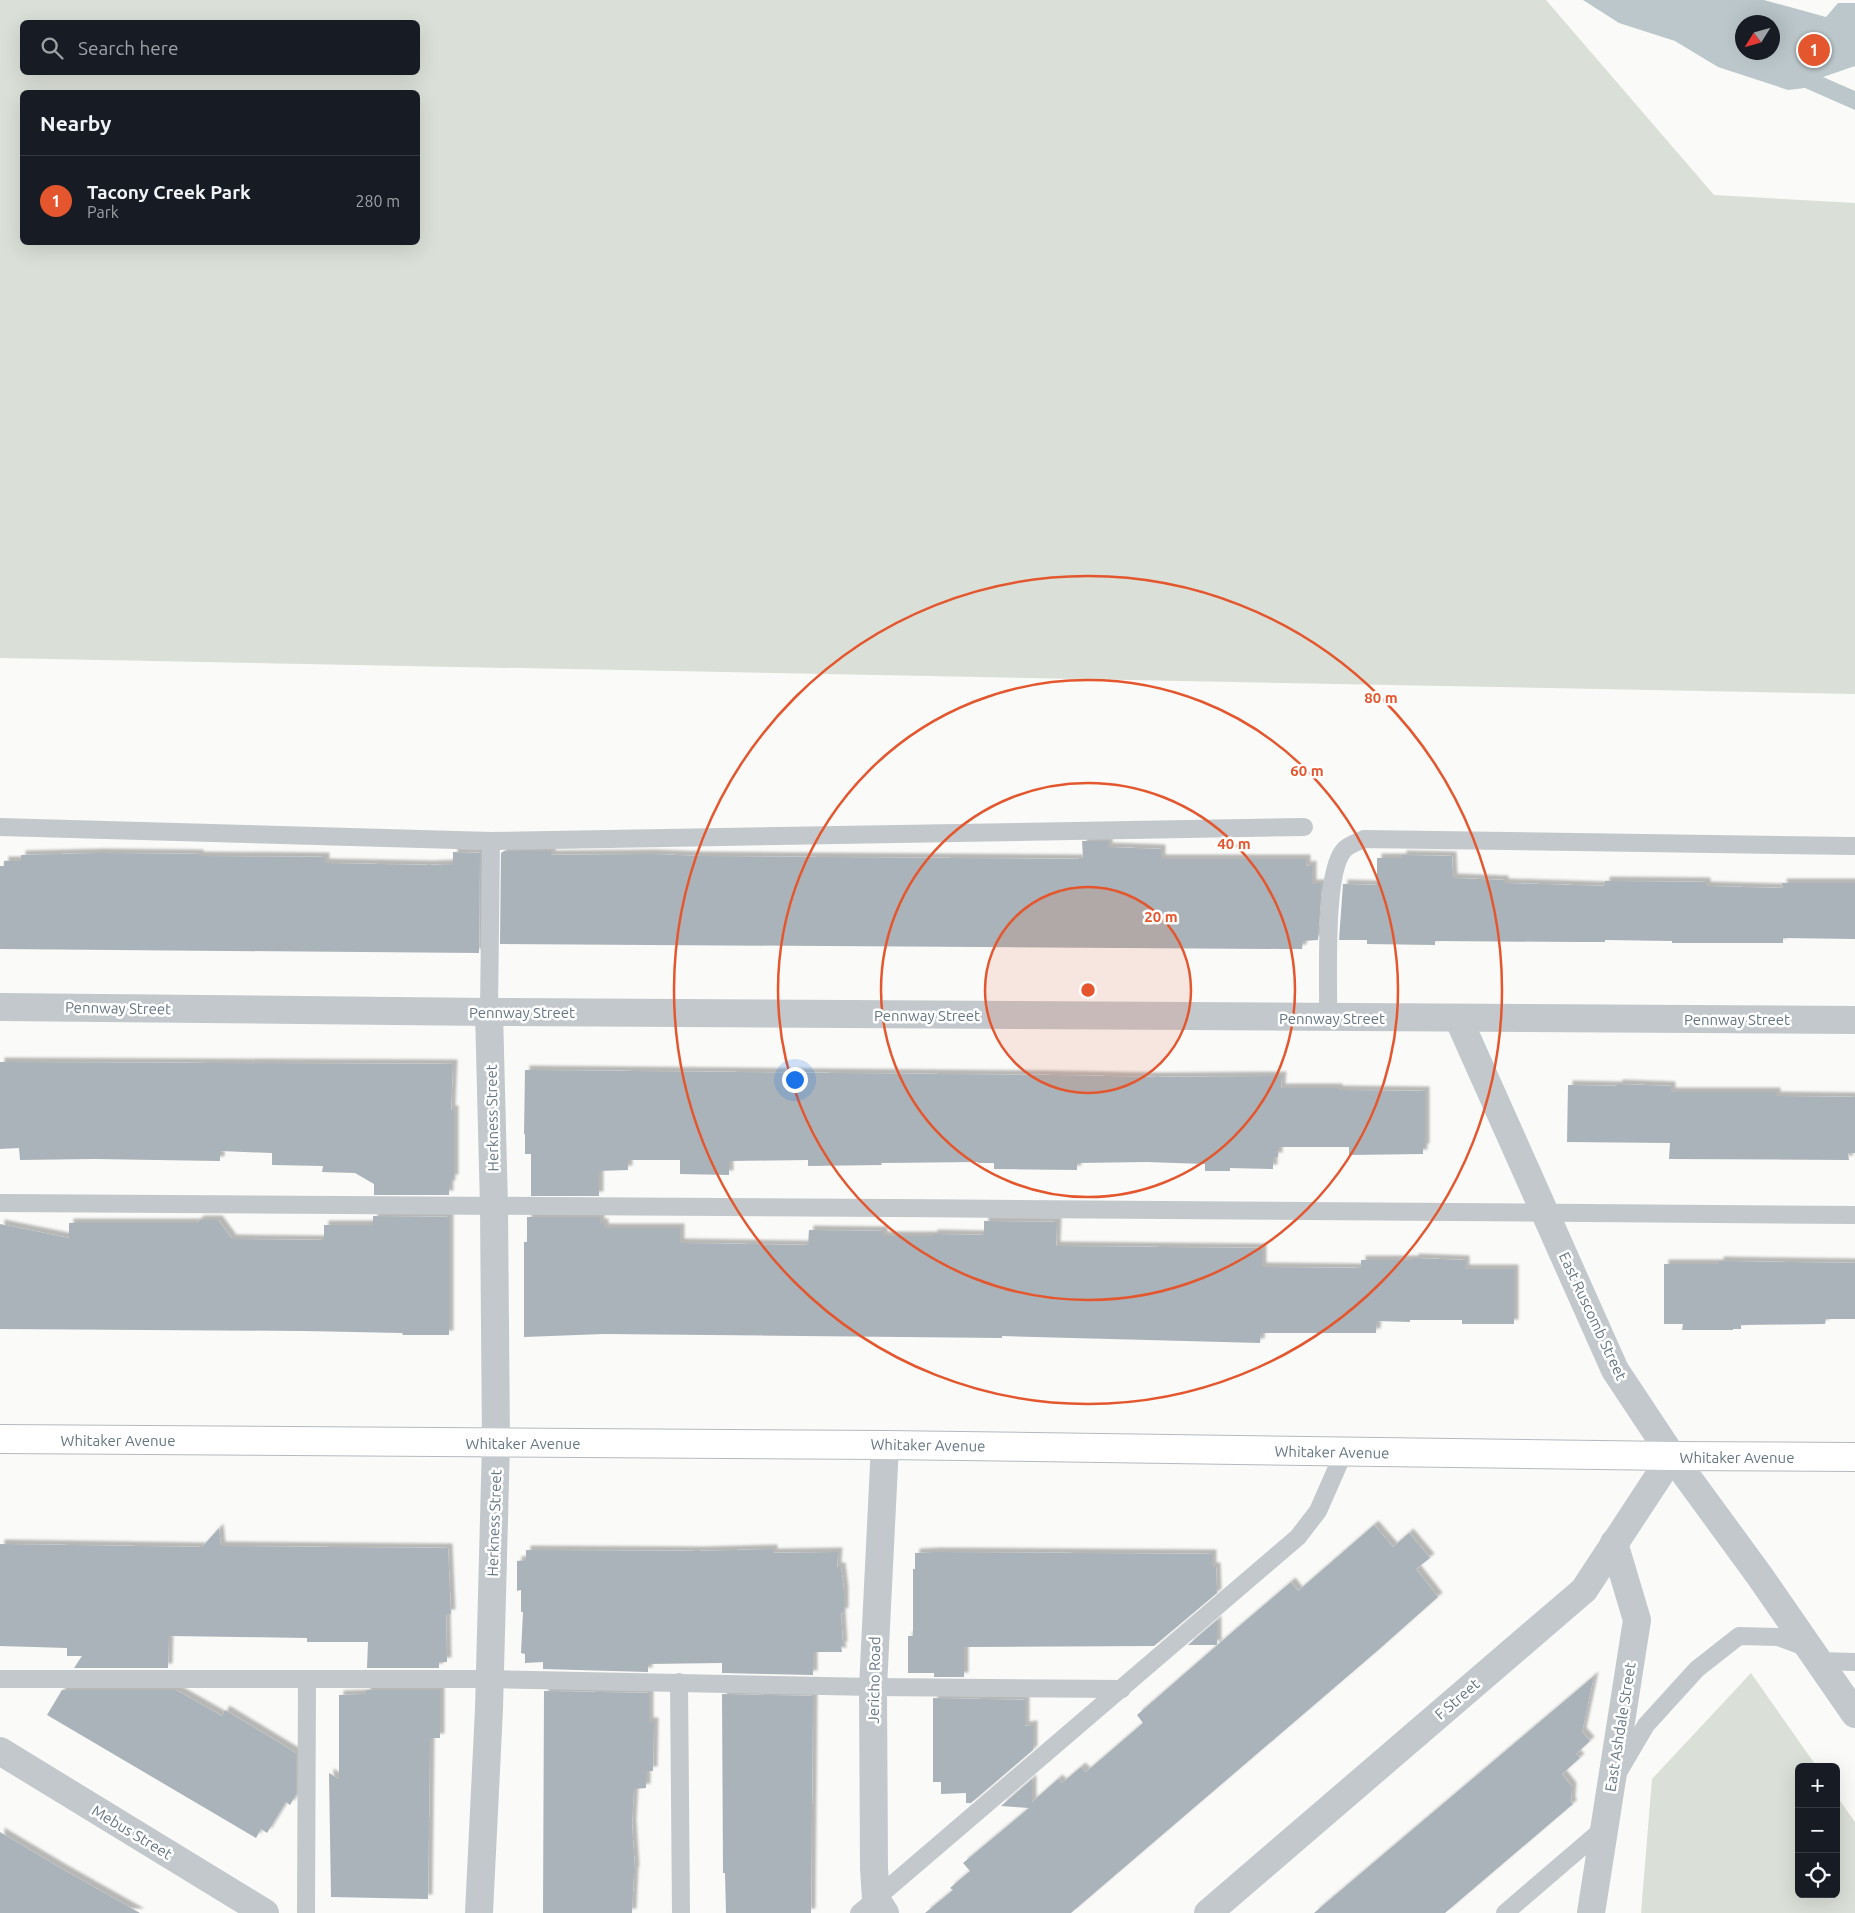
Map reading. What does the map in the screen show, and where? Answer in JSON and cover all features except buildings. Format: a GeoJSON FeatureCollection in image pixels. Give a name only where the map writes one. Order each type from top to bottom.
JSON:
{"type":"FeatureCollection","features":[{"type":"Feature","properties":{"kind":"main road","name":"Whitaker Avenue"},"geometry":{"type":"LineString","coordinates":[[0,1439],[885,1445],[1855,1457]]}},
{"type":"Feature","properties":{"kind":"street","name":"Pennway Street"},"geometry":{"type":"LineString","coordinates":[[0,1007],[1328,1018],[1855,1020]]}},
{"type":"Feature","properties":{"kind":"street","name":"Herkness Street"},"geometry":{"type":"LineString","coordinates":[[479,1913],[490,1679],[496,1443],[494,1207],[489,1012]]}},
{"type":"Feature","properties":{"kind":"street","name":"East Ruscomb Street"},"geometry":{"type":"LineString","coordinates":[[1458,1018],[1615,1370],[1672,1456],[1855,1714]]}},
{"type":"Feature","properties":{"kind":"street","name":"Jericho Road"},"geometry":{"type":"LineString","coordinates":[[873,1908],[873,1687],[885,1445]]}},
{"type":"Feature","properties":{"kind":"street","name":"F Street"},"geometry":{"type":"LineString","coordinates":[[1208,1913],[1584,1590],[1672,1456]]}},
{"type":"Feature","properties":{"kind":"street","name":"East Ashdale Street"},"geometry":{"type":"LineString","coordinates":[[1591,1913],[1637,1620],[1614,1543]]}},
{"type":"Feature","properties":{"kind":"street","name":"Mebus Street"},"geometry":{"type":"LineString","coordinates":[[0,1752],[265,1913]]}},
{"type":"Feature","properties":{"kind":"lane"},"geometry":{"type":"LineString","coordinates":[[0,827],[490,841],[1304,827]]}},
{"type":"Feature","properties":{"kind":"lane"},"geometry":{"type":"LineString","coordinates":[[1328,1018],[1330,891],[1334,869],[1344,849],[1364,839],[1855,846]]}},
{"type":"Feature","properties":{"kind":"lane"},"geometry":{"type":"LineString","coordinates":[[489,1012],[490,841]]}},
{"type":"Feature","properties":{"kind":"lane"},"geometry":{"type":"LineString","coordinates":[[0,1203],[1544,1211],[1855,1215]]}},
{"type":"Feature","properties":{"kind":"lane"},"geometry":{"type":"LineString","coordinates":[[873,1908],[1298,1537],[1318,1511],[1344,1452]]}},
{"type":"Feature","properties":{"kind":"lane"},"geometry":{"type":"LineString","coordinates":[[1610,1787],[1646,1725],[1696,1669],[1739,1636],[1778,1637],[1814,1654],[1855,1662]]}},
{"type":"Feature","properties":{"kind":"lane"},"geometry":{"type":"LineString","coordinates":[[0,1679],[490,1679],[873,1687],[1122,1689]]}},
{"type":"Feature","properties":{"kind":"lane"},"geometry":{"type":"LineString","coordinates":[[306,1913],[307,1679]]}},
{"type":"Feature","properties":{"kind":"lane"},"geometry":{"type":"LineString","coordinates":[[679,1682],[681,1913]]}},
{"type":"Feature","properties":{"kind":"lane"},"geometry":{"type":"LineString","coordinates":[[1504,1913],[1604,1828]]}},
{"type":"Feature","properties":{"kind":"shaded area"},"geometry":{"type":"Polygon","coordinates":[[[0,0],[1546,0],[1714,195],[1855,203],[1855,694],[0,658],[0,0]]]}},
{"type":"Feature","properties":{"kind":"shaded area"},"geometry":{"type":"Polygon","coordinates":[[[1583,0],[1764,0],[1826,17],[1838,3],[1855,3],[1855,66],[1823,77],[1855,91],[1855,110],[1805,88],[1788,90],[1718,67],[1675,41],[1619,23],[1583,0]]]}},
{"type":"Feature","properties":{"kind":"shaded area"},"geometry":{"type":"Polygon","coordinates":[[[1751,1673],[1814,1763],[1795,1763],[1795,1898],[1840,1898],[1840,1801],[1855,1822],[1855,1913],[1641,1913],[1652,1779],[1751,1673]]]}},
{"type":"Feature","properties":{"kind":"place","name":"Tacony Creek Park"},"geometry":{"type":"Point","coordinates":[1814,50]}}]}
